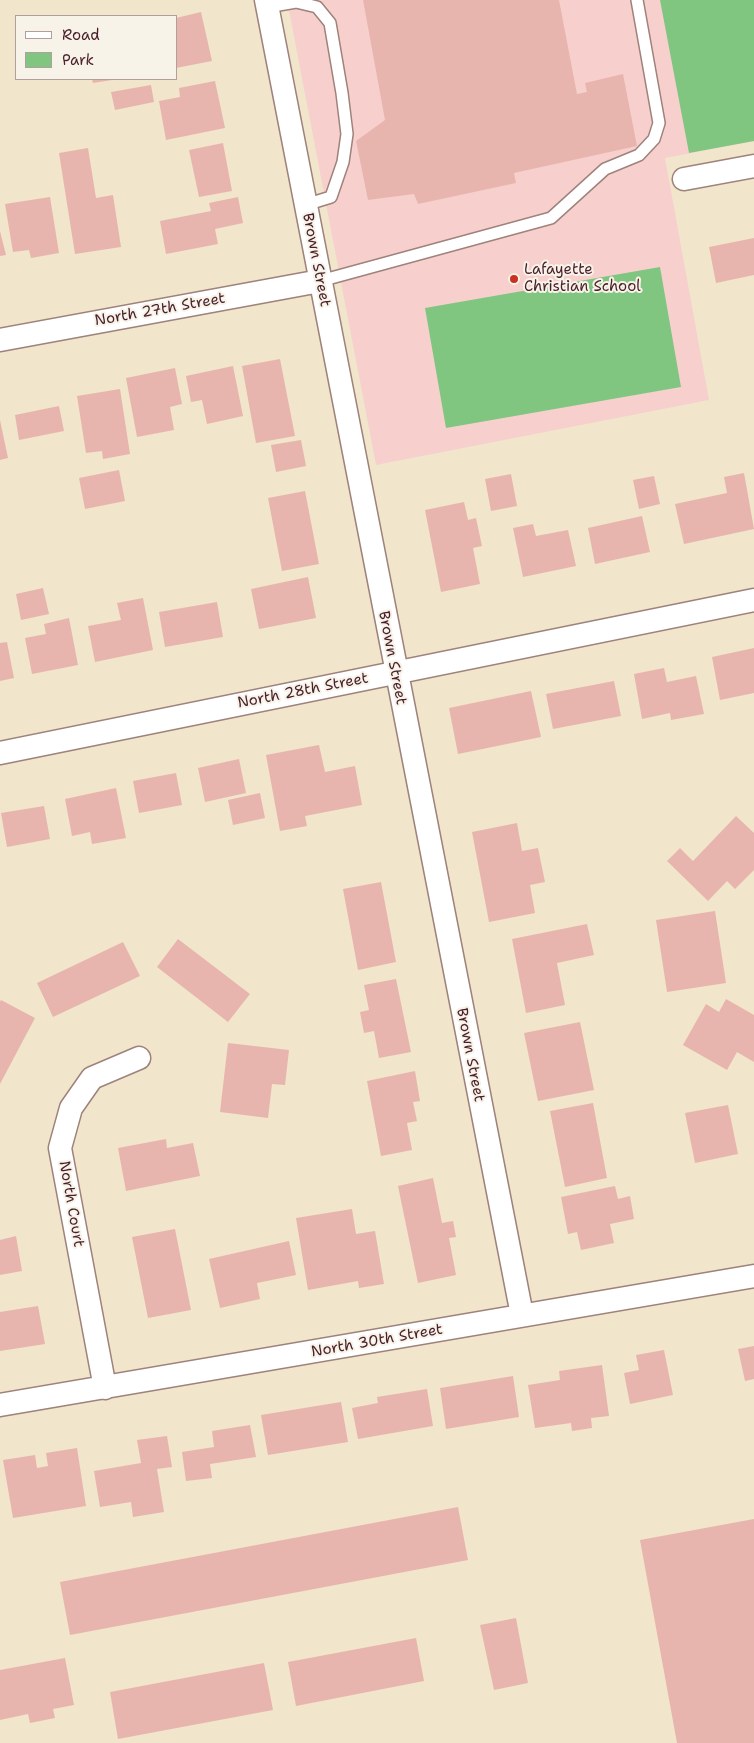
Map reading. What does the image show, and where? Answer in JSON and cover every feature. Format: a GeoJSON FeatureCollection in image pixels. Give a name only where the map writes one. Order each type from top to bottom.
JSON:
{"type":"FeatureCollection","features":[{"type":"Feature","properties":{"kind":"street","name":"Brown Street"},"geometry":{"type":"LineString","coordinates":[[266,3],[522,1316]]}},
{"type":"Feature","properties":{"kind":"street"},"geometry":{"type":"LineString","coordinates":[[684,179],[754,166]]}},
{"type":"Feature","properties":{"kind":"street","name":"North 27th Street"},"geometry":{"type":"LineString","coordinates":[[0,340],[320,281]]}},
{"type":"Feature","properties":{"kind":"street","name":"North 28th Street"},"geometry":{"type":"LineString","coordinates":[[0,753],[754,600]]}},
{"type":"Feature","properties":{"kind":"street","name":"North Court"},"geometry":{"type":"LineString","coordinates":[[104,1388],[60,1148],[71,1108],[92,1078],[139,1058]]}},
{"type":"Feature","properties":{"kind":"street","name":"North 30th Street"},"geometry":{"type":"LineString","coordinates":[[0,1405],[754,1276]]}},
{"type":"Feature","properties":{"kind":"lane"},"geometry":{"type":"LineString","coordinates":[[320,281],[551,218],[605,169],[639,154],[654,139],[659,123],[637,0]]}},
{"type":"Feature","properties":{"kind":"lane"},"geometry":{"type":"LineString","coordinates":[[266,3],[296,2],[317,7],[330,23],[346,126],[343,162],[331,198],[305,205]]}},
{"type":"Feature","properties":{"kind":"shaded area","name":"Lafayette Christian School"},"geometry":{"type":"Polygon","coordinates":[[[287,0],[754,0],[754,141],[665,158],[709,400],[376,465],[287,0]]]}},
{"type":"Feature","properties":{"kind":"green space"},"geometry":{"type":"Polygon","coordinates":[[[660,0],[754,0],[754,141],[689,153],[660,0]]]}},
{"type":"Feature","properties":{"kind":"green space"},"geometry":{"type":"Polygon","coordinates":[[[660,267],[681,387],[446,428],[425,308],[660,267]]]}},
{"type":"Feature","properties":{"kind":"building"},"geometry":{"type":"Polygon","coordinates":[[[363,0],[559,0],[577,94],[587,92],[585,83],[623,74],[637,146],[514,173],[516,183],[418,204],[414,194],[368,200],[356,141],[385,120],[363,0]]]}},
{"type":"Feature","properties":{"kind":"building"},"geometry":{"type":"Polygon","coordinates":[[[201,12],[212,61],[178,68],[178,18],[201,12]]]}},
{"type":"Feature","properties":{"kind":"building"},"geometry":{"type":"Polygon","coordinates":[[[92,80],[112,80],[93,83],[92,80]]]}},
{"type":"Feature","properties":{"kind":"building"},"geometry":{"type":"Polygon","coordinates":[[[215,81],[225,128],[166,140],[159,101],[180,97],[179,88],[215,81]]]}},
{"type":"Feature","properties":{"kind":"building"},"geometry":{"type":"Polygon","coordinates":[[[151,85],[154,102],[115,110],[111,92],[151,85]]]}},
{"type":"Feature","properties":{"kind":"building"},"geometry":{"type":"Polygon","coordinates":[[[223,143],[232,191],[199,197],[189,150],[223,143]]]}},
{"type":"Feature","properties":{"kind":"building"},"geometry":{"type":"Polygon","coordinates":[[[88,148],[96,198],[113,195],[121,247],[75,254],[59,153],[88,148]]]}},
{"type":"Feature","properties":{"kind":"building"},"geometry":{"type":"Polygon","coordinates":[[[50,197],[59,253],[31,258],[29,250],[13,252],[5,204],[50,197]]]}},
{"type":"Feature","properties":{"kind":"building"},"geometry":{"type":"Polygon","coordinates":[[[238,197],[243,223],[215,229],[218,244],[166,254],[160,221],[211,211],[209,203],[238,197]]]}},
{"type":"Feature","properties":{"kind":"building"},"geometry":{"type":"Polygon","coordinates":[[[0,231],[6,255],[0,256],[0,231]]]}},
{"type":"Feature","properties":{"kind":"building"},"geometry":{"type":"Polygon","coordinates":[[[754,238],[754,275],[716,283],[709,247],[754,238]]]}},
{"type":"Feature","properties":{"kind":"building"},"geometry":{"type":"Polygon","coordinates":[[[280,359],[295,436],[256,443],[242,366],[280,359]]]}},
{"type":"Feature","properties":{"kind":"building"},"geometry":{"type":"Polygon","coordinates":[[[233,366],[243,416],[207,424],[202,400],[191,402],[186,376],[233,366]]]}},
{"type":"Feature","properties":{"kind":"building"},"geometry":{"type":"Polygon","coordinates":[[[175,368],[182,404],[170,407],[174,430],[137,437],[126,378],[175,368]]]}},
{"type":"Feature","properties":{"kind":"building"},"geometry":{"type":"Polygon","coordinates":[[[120,389],[130,454],[103,459],[102,451],[86,453],[77,396],[120,389]]]}},
{"type":"Feature","properties":{"kind":"building"},"geometry":{"type":"Polygon","coordinates":[[[59,406],[64,431],[19,440],[15,415],[59,406]]]}},
{"type":"Feature","properties":{"kind":"building"},"geometry":{"type":"Polygon","coordinates":[[[0,420],[8,458],[0,460],[0,420]]]}},
{"type":"Feature","properties":{"kind":"building"},"geometry":{"type":"Polygon","coordinates":[[[301,440],[306,466],[276,472],[271,445],[301,440]]]}},
{"type":"Feature","properties":{"kind":"building"},"geometry":{"type":"Polygon","coordinates":[[[119,470],[125,501],[85,509],[79,478],[119,470]]]}},
{"type":"Feature","properties":{"kind":"building"},"geometry":{"type":"Polygon","coordinates":[[[744,473],[754,529],[684,544],[675,504],[727,493],[724,477],[744,473]]]}},
{"type":"Feature","properties":{"kind":"building"},"geometry":{"type":"Polygon","coordinates":[[[511,474],[517,506],[491,511],[485,479],[511,474]]]}},
{"type":"Feature","properties":{"kind":"building"},"geometry":{"type":"Polygon","coordinates":[[[654,476],[660,504],[639,509],[633,480],[654,476]]]}},
{"type":"Feature","properties":{"kind":"building"},"geometry":{"type":"Polygon","coordinates":[[[305,491],[319,564],[282,571],[268,498],[305,491]]]}},
{"type":"Feature","properties":{"kind":"building"},"geometry":{"type":"Polygon","coordinates":[[[464,502],[468,520],[476,518],[482,546],[473,548],[480,584],[441,592],[425,510],[464,502]]]}},
{"type":"Feature","properties":{"kind":"building"},"geometry":{"type":"Polygon","coordinates":[[[642,516],[650,552],[595,564],[588,528],[642,516]]]}},
{"type":"Feature","properties":{"kind":"building"},"geometry":{"type":"Polygon","coordinates":[[[533,524],[536,536],[568,530],[576,566],[523,577],[513,528],[533,524]]]}},
{"type":"Feature","properties":{"kind":"building"},"geometry":{"type":"Polygon","coordinates":[[[308,577],[316,618],[259,629],[251,589],[308,577]]]}},
{"type":"Feature","properties":{"kind":"building"},"geometry":{"type":"Polygon","coordinates":[[[43,588],[49,614],[21,620],[16,594],[43,588]]]}},
{"type":"Feature","properties":{"kind":"building"},"geometry":{"type":"Polygon","coordinates":[[[143,598],[153,650],[95,662],[88,626],[121,620],[117,603],[143,598]]]}},
{"type":"Feature","properties":{"kind":"building"},"geometry":{"type":"Polygon","coordinates":[[[217,602],[223,637],[165,647],[159,612],[217,602]]]}},
{"type":"Feature","properties":{"kind":"building"},"geometry":{"type":"Polygon","coordinates":[[[69,618],[78,665],[32,674],[25,638],[46,634],[44,624],[69,618]]]}},
{"type":"Feature","properties":{"kind":"building"},"geometry":{"type":"Polygon","coordinates":[[[7,642],[14,678],[0,681],[0,643],[7,642]]]}},
{"type":"Feature","properties":{"kind":"building"},"geometry":{"type":"Polygon","coordinates":[[[754,648],[754,693],[720,700],[712,657],[754,648]]]}},
{"type":"Feature","properties":{"kind":"building"},"geometry":{"type":"Polygon","coordinates":[[[664,668],[667,682],[696,676],[704,714],[671,720],[670,713],[642,719],[634,674],[664,668]]]}},
{"type":"Feature","properties":{"kind":"building"},"geometry":{"type":"Polygon","coordinates":[[[614,681],[621,716],[553,729],[546,694],[614,681]]]}},
{"type":"Feature","properties":{"kind":"building"},"geometry":{"type":"Polygon","coordinates":[[[531,691],[541,737],[458,754],[449,708],[531,691]]]}},
{"type":"Feature","properties":{"kind":"building"},"geometry":{"type":"Polygon","coordinates":[[[319,745],[325,772],[355,766],[362,805],[305,816],[307,826],[280,831],[266,755],[319,745]]]}},
{"type":"Feature","properties":{"kind":"building"},"geometry":{"type":"Polygon","coordinates":[[[239,759],[246,793],[205,802],[198,768],[239,759]]]}},
{"type":"Feature","properties":{"kind":"building"},"geometry":{"type":"Polygon","coordinates":[[[176,773],[182,805],[139,813],[133,781],[176,773]]]}},
{"type":"Feature","properties":{"kind":"building"},"geometry":{"type":"Polygon","coordinates":[[[116,788],[126,838],[92,844],[90,832],[72,836],[65,799],[116,788]]]}},
{"type":"Feature","properties":{"kind":"building"},"geometry":{"type":"Polygon","coordinates":[[[260,793],[265,818],[233,825],[228,800],[260,793]]]}},
{"type":"Feature","properties":{"kind":"building"},"geometry":{"type":"Polygon","coordinates":[[[44,806],[50,839],[7,847],[1,813],[44,806]]]}},
{"type":"Feature","properties":{"kind":"building"},"geometry":{"type":"Polygon","coordinates":[[[736,816],[754,833],[754,870],[735,889],[727,881],[708,901],[667,861],[680,848],[693,861],[736,816]]]}},
{"type":"Feature","properties":{"kind":"building"},"geometry":{"type":"Polygon","coordinates":[[[517,823],[522,851],[538,848],[545,882],[530,885],[535,913],[489,922],[472,832],[517,823]]]}},
{"type":"Feature","properties":{"kind":"building"},"geometry":{"type":"Polygon","coordinates":[[[381,882],[396,962],[358,970],[343,889],[381,882]]]}},
{"type":"Feature","properties":{"kind":"building"},"geometry":{"type":"Polygon","coordinates":[[[715,911],[726,983],[667,992],[656,920],[715,911]]]}},
{"type":"Feature","properties":{"kind":"building"},"geometry":{"type":"Polygon","coordinates":[[[587,924],[594,955],[557,963],[565,1005],[526,1013],[512,939],[587,924]]]}},
{"type":"Feature","properties":{"kind":"building"},"geometry":{"type":"Polygon","coordinates":[[[178,939],[250,994],[228,1022],[157,967],[178,939]]]}},
{"type":"Feature","properties":{"kind":"building"},"geometry":{"type":"Polygon","coordinates":[[[123,942],[140,976],[53,1017],[37,983],[123,942]]]}},
{"type":"Feature","properties":{"kind":"building"},"geometry":{"type":"Polygon","coordinates":[[[396,979],[411,1052],[379,1058],[374,1031],[364,1033],[360,1012],[369,1010],[364,985],[396,979]]]}},
{"type":"Feature","properties":{"kind":"building"},"geometry":{"type":"Polygon","coordinates":[[[726,999],[754,1015],[754,1062],[737,1052],[727,1070],[683,1045],[706,1004],[719,1012],[726,999]]]}},
{"type":"Feature","properties":{"kind":"building"},"geometry":{"type":"Polygon","coordinates":[[[1,1000],[35,1018],[0,1084],[0,1002],[1,1000]]]}},
{"type":"Feature","properties":{"kind":"building"},"geometry":{"type":"Polygon","coordinates":[[[580,1022],[594,1090],[538,1101],[524,1033],[580,1022]]]}},
{"type":"Feature","properties":{"kind":"building"},"geometry":{"type":"Polygon","coordinates":[[[228,1043],[289,1050],[285,1085],[272,1084],[268,1118],[220,1112],[228,1043]]]}},
{"type":"Feature","properties":{"kind":"building"},"geometry":{"type":"Polygon","coordinates":[[[415,1071],[420,1101],[413,1102],[417,1121],[407,1123],[412,1150],[381,1156],[367,1081],[415,1071]]]}},
{"type":"Feature","properties":{"kind":"building"},"geometry":{"type":"Polygon","coordinates":[[[593,1103],[607,1178],[565,1187],[550,1111],[593,1103]]]}},
{"type":"Feature","properties":{"kind":"building"},"geometry":{"type":"Polygon","coordinates":[[[728,1105],[738,1154],[695,1163],[685,1113],[728,1105]]]}},
{"type":"Feature","properties":{"kind":"building"},"geometry":{"type":"Polygon","coordinates":[[[166,1139],[167,1148],[193,1143],[200,1176],[126,1191],[118,1148],[166,1139]]]}},
{"type":"Feature","properties":{"kind":"building"},"geometry":{"type":"Polygon","coordinates":[[[433,1178],[442,1223],[453,1221],[456,1237],[449,1238],[456,1275],[418,1283],[398,1186],[433,1178]]]}},
{"type":"Feature","properties":{"kind":"building"},"geometry":{"type":"Polygon","coordinates":[[[615,1186],[618,1199],[630,1196],[634,1219],[610,1224],[614,1243],[581,1250],[577,1232],[568,1234],[561,1197],[615,1186]]]}},
{"type":"Feature","properties":{"kind":"building"},"geometry":{"type":"Polygon","coordinates":[[[352,1209],[356,1234],[375,1231],[384,1284],[359,1288],[358,1281],[308,1290],[296,1218],[352,1209]]]}},
{"type":"Feature","properties":{"kind":"building"},"geometry":{"type":"Polygon","coordinates":[[[175,1229],[191,1310],[148,1318],[132,1237],[175,1229]]]}},
{"type":"Feature","properties":{"kind":"building"},"geometry":{"type":"Polygon","coordinates":[[[16,1236],[22,1271],[0,1275],[0,1240],[16,1236]]]}},
{"type":"Feature","properties":{"kind":"building"},"geometry":{"type":"Polygon","coordinates":[[[289,1241],[296,1275],[257,1283],[260,1299],[220,1308],[209,1259],[289,1241]]]}},
{"type":"Feature","properties":{"kind":"building"},"geometry":{"type":"Polygon","coordinates":[[[38,1306],[45,1344],[0,1351],[0,1312],[38,1306]]]}},
{"type":"Feature","properties":{"kind":"building"},"geometry":{"type":"Polygon","coordinates":[[[754,1346],[754,1379],[745,1381],[738,1349],[754,1346]]]}},
{"type":"Feature","properties":{"kind":"building"},"geometry":{"type":"Polygon","coordinates":[[[664,1350],[673,1395],[630,1404],[624,1373],[639,1370],[636,1355],[664,1350]]]}},
{"type":"Feature","properties":{"kind":"building"},"geometry":{"type":"Polygon","coordinates":[[[602,1365],[609,1416],[591,1418],[592,1428],[572,1431],[571,1423],[535,1428],[528,1385],[560,1380],[559,1371],[602,1365]]]}},
{"type":"Feature","properties":{"kind":"building"},"geometry":{"type":"Polygon","coordinates":[[[513,1376],[519,1417],[446,1429],[440,1388],[513,1376]]]}},
{"type":"Feature","properties":{"kind":"building"},"geometry":{"type":"Polygon","coordinates":[[[427,1389],[433,1426],[358,1439],[352,1408],[378,1403],[377,1397],[427,1389]]]}},
{"type":"Feature","properties":{"kind":"building"},"geometry":{"type":"Polygon","coordinates":[[[341,1402],[348,1442],[268,1455],[261,1415],[341,1402]]]}},
{"type":"Feature","properties":{"kind":"building"},"geometry":{"type":"Polygon","coordinates":[[[250,1425],[256,1457],[210,1464],[212,1478],[186,1481],[182,1452],[214,1447],[212,1431],[250,1425]]]}},
{"type":"Feature","properties":{"kind":"building"},"geometry":{"type":"Polygon","coordinates":[[[167,1436],[172,1467],[157,1469],[164,1512],[133,1517],[131,1502],[100,1507],[94,1471],[141,1463],[137,1440],[167,1436]]]}},
{"type":"Feature","properties":{"kind":"building"},"geometry":{"type":"Polygon","coordinates":[[[77,1448],[86,1506],[13,1518],[3,1460],[35,1455],[37,1468],[48,1466],[46,1453],[77,1448]]]}},
{"type":"Feature","properties":{"kind":"building"},"geometry":{"type":"Polygon","coordinates":[[[458,1507],[468,1560],[70,1635],[60,1582],[458,1507]]]}},
{"type":"Feature","properties":{"kind":"building"},"geometry":{"type":"Polygon","coordinates":[[[754,1519],[754,1743],[677,1743],[640,1540],[754,1519]]]}},
{"type":"Feature","properties":{"kind":"building"},"geometry":{"type":"Polygon","coordinates":[[[516,1618],[528,1683],[494,1690],[480,1625],[516,1618]]]}},
{"type":"Feature","properties":{"kind":"building"},"geometry":{"type":"Polygon","coordinates":[[[416,1638],[424,1681],[296,1706],[288,1662],[416,1638]]]}},
{"type":"Feature","properties":{"kind":"building"},"geometry":{"type":"Polygon","coordinates":[[[65,1658],[74,1705],[53,1709],[55,1718],[30,1723],[28,1714],[0,1720],[0,1670],[65,1658]]]}},
{"type":"Feature","properties":{"kind":"building"},"geometry":{"type":"Polygon","coordinates":[[[264,1663],[273,1710],[118,1739],[110,1692],[264,1663]]]}},
{"type":"Feature","properties":{"kind":"place","name":"Lafayette Christian School"},"geometry":{"type":"Point","coordinates":[514,279]}}]}
